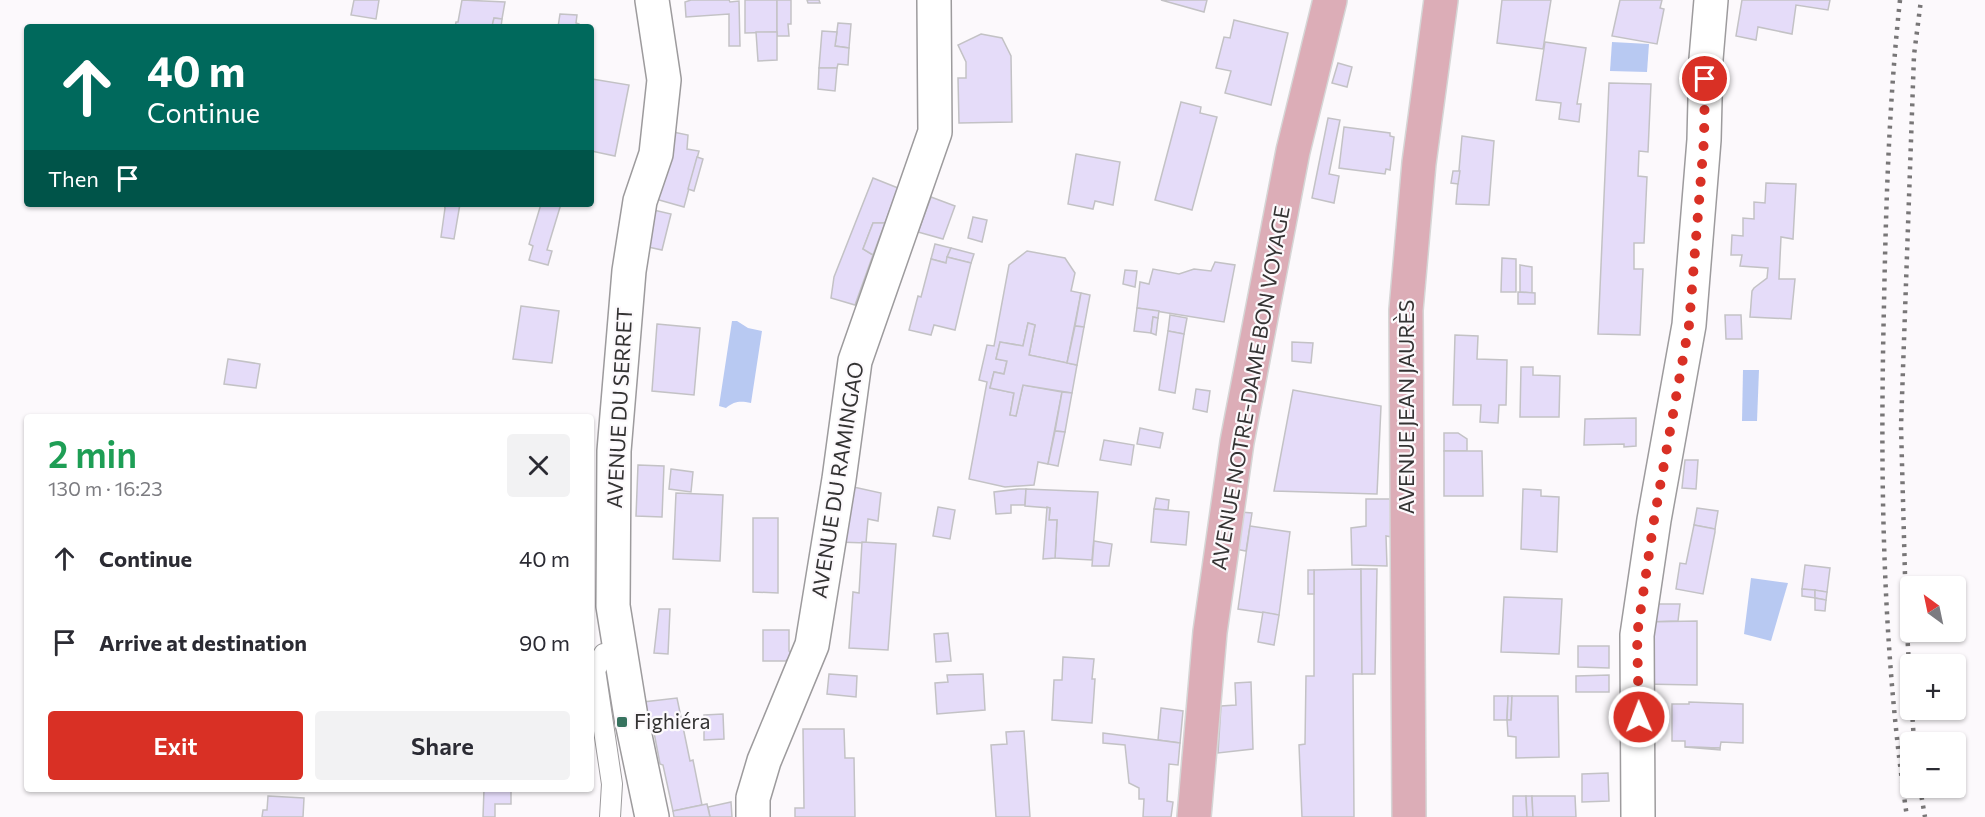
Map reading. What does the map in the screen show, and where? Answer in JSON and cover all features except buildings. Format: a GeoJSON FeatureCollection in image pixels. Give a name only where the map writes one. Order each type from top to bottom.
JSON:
{"type":"FeatureCollection","features":[{"type":"Feature","properties":{"kind":"main road","name":"AVENUE NOTRE-DAME BON VOYAGE"},"geometry":{"type":"LineString","coordinates":[[1194,817],[1210,632],[1237,442],[1293,151],[1330,0]]}},
{"type":"Feature","properties":{"kind":"main road","name":"AVENUE JEAN JAURÈS"},"geometry":{"type":"LineString","coordinates":[[1409,817],[1406,310],[1419,163],[1442,0]]}},
{"type":"Feature","properties":{"kind":"street","name":"AVENUE DU SERRET"},"geometry":{"type":"LineString","coordinates":[[652,0],[664,80],[656,154],[640,201],[629,271],[614,451],[613,606],[605,649],[631,717],[652,817]]}},
{"type":"Feature","properties":{"kind":"street","name":"AVENUE DU RAMINGAO"},"geometry":{"type":"LineString","coordinates":[[753,817],[753,798],[764,761],[812,645],[855,361],[935,132],[933,0]]}},
{"type":"Feature","properties":{"kind":"street"},"geometry":{"type":"LineString","coordinates":[[1638,817],[1637,635],[1654,520],[1689,325],[1704,140],[1706,59],[1711,0]]}},
{"type":"Feature","properties":{"kind":"lane"},"geometry":{"type":"LineString","coordinates":[[605,649],[596,670],[612,784],[610,817]]}},
{"type":"Feature","properties":{"kind":"water"},"geometry":{"type":"Polygon","coordinates":[[[1612,42],[1649,44],[1647,72],[1610,71],[1612,42]]]}},
{"type":"Feature","properties":{"kind":"water"},"geometry":{"type":"Polygon","coordinates":[[[732,321],[762,331],[751,403],[738,402],[726,408],[719,406],[732,321]]]}},
{"type":"Feature","properties":{"kind":"water"},"geometry":{"type":"Polygon","coordinates":[[[1743,370],[1759,370],[1757,421],[1742,421],[1743,370]]]}},
{"type":"Feature","properties":{"kind":"water"},"geometry":{"type":"Polygon","coordinates":[[[1751,578],[1788,583],[1771,641],[1744,634],[1751,578]]]}},
{"type":"Feature","properties":{"kind":"railway"},"geometry":{"type":"LineString","coordinates":[[1900,0],[1887,190],[1882,432],[1885,561],[1892,689],[1907,817]]}},
{"type":"Feature","properties":{"kind":"railway"},"geometry":{"type":"LineString","coordinates":[[1908,654],[1901,426],[1914,55],[1921,0]]}},
{"type":"Feature","properties":{"kind":"railway"},"geometry":{"type":"LineString","coordinates":[[1913,720],[1913,732]]}},
{"type":"Feature","properties":{"kind":"railway"},"geometry":{"type":"LineString","coordinates":[[1922,798],[1925,817]]}},
{"type":"Feature","properties":{"kind":"place","name":"Fighiéra"},"geometry":{"type":"Point","coordinates":[622,722]}},
{"type":"Feature","properties":{"kind":"route"},"geometry":{"type":"LineString","coordinates":[[1639,717],[1637,635],[1654,520],[1689,325],[1704,140],[1705,79]]}}]}
